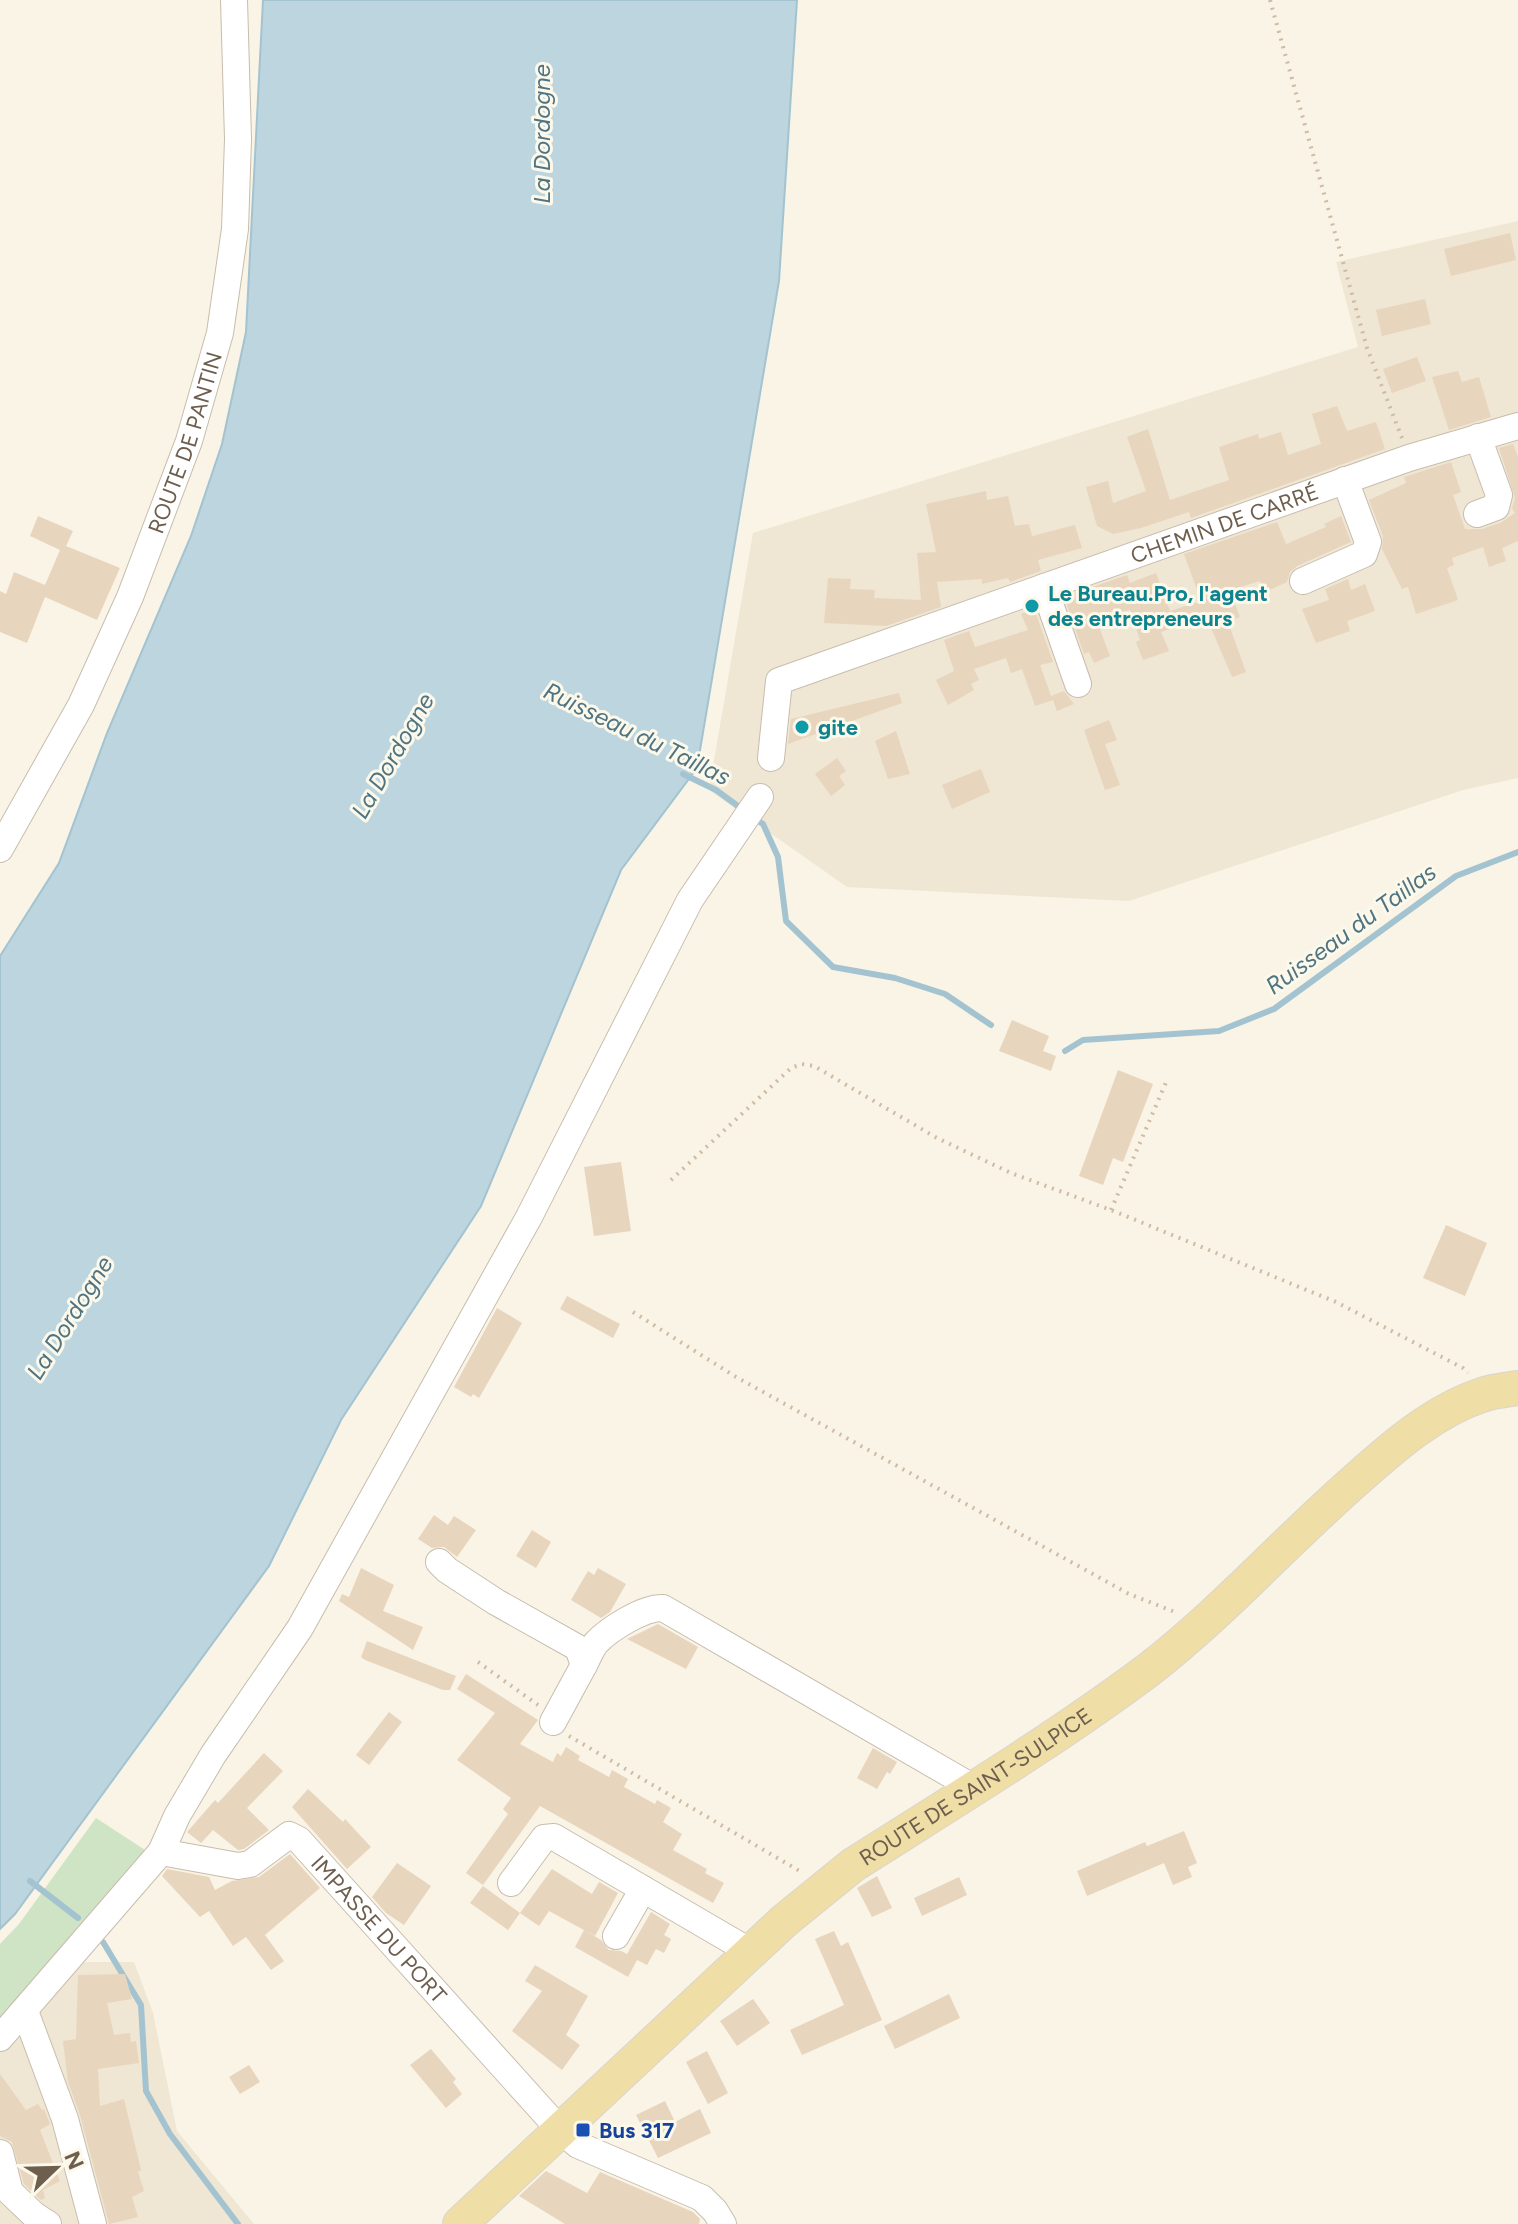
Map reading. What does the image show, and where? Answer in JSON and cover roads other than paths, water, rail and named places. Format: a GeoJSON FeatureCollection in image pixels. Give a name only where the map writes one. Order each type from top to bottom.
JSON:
{"type":"FeatureCollection","features":[{"type":"Feature","properties":{"kind":"main road","name":"ROUTE DE SAINT-SULPICE"},"geometry":{"type":"LineString","coordinates":[[460,2224],[826,1886],[1148,1670],[1386,1453],[1422,1426],[1484,1394],[1518,1388]]}},
{"type":"Feature","properties":{"kind":"street","name":"ROUTE DE PANTIN"},"geometry":{"type":"LineString","coordinates":[[0,849],[81,705],[130,597],[189,441],[220,333],[235,229],[238,139],[234,0]]}},
{"type":"Feature","properties":{"kind":"street","name":"CHEMIN DE CARRÉ"},"geometry":{"type":"LineString","coordinates":[[771,758],[779,681],[1345,480],[1518,426]]}},
{"type":"Feature","properties":{"kind":"street"},"geometry":{"type":"LineString","coordinates":[[1478,437],[1499,495],[1490,517]]}},
{"type":"Feature","properties":{"kind":"street"},"geometry":{"type":"LineString","coordinates":[[1303,581],[1364,554],[1368,542],[1345,480]]}},
{"type":"Feature","properties":{"kind":"street"},"geometry":{"type":"LineString","coordinates":[[1044,587],[1078,684]]}},
{"type":"Feature","properties":{"kind":"street"},"geometry":{"type":"LineString","coordinates":[[0,2038],[161,1852],[177,1816],[213,1755],[300,1628],[529,1217],[690,900],[753,806]]}},
{"type":"Feature","properties":{"kind":"street"},"geometry":{"type":"LineString","coordinates":[[439,1562],[496,1602],[578,1648],[584,1665]]}},
{"type":"Feature","properties":{"kind":"street"},"geometry":{"type":"LineString","coordinates":[[553,1722],[594,1645],[641,1612],[663,1608],[974,1788]]}},
{"type":"Feature","properties":{"kind":"street","name":"IMPASSE DU PORT"},"geometry":{"type":"LineString","coordinates":[[161,1852],[238,1866],[250,1864],[289,1835],[299,1840],[560,2130]]}},
{"type":"Feature","properties":{"kind":"street"},"geometry":{"type":"LineString","coordinates":[[511,1883],[541,1841],[551,1837],[751,1952]]}},
{"type":"Feature","properties":{"kind":"street"},"geometry":{"type":"LineString","coordinates":[[616,1936],[643,1889]]}},
{"type":"Feature","properties":{"kind":"street"},"geometry":{"type":"LineString","coordinates":[[25,2011],[65,2119],[93,2224]]}},
{"type":"Feature","properties":{"kind":"street"},"geometry":{"type":"LineString","coordinates":[[560,2130],[578,2145],[702,2198],[723,2224]]}},
{"type":"Feature","properties":{"kind":"street"},"geometry":{"type":"LineString","coordinates":[[0,2153],[10,2192],[48,2224]]}},
{"type":"Feature","properties":{"kind":"water","name":"La Dordogne"},"geometry":{"type":"Polygon","coordinates":[[[263,0],[797,0],[779,281],[697,768],[621,870],[481,1206],[341,1420],[269,1566],[15,1914],[0,1929],[0,956],[59,863],[107,733],[191,536],[222,444],[246,332],[263,0]]]}},
{"type":"Feature","properties":{"kind":"waterway","name":"Ruisseau du Taillas"},"geometry":{"type":"LineString","coordinates":[[683,774],[716,790],[742,809]]}},
{"type":"Feature","properties":{"kind":"waterway","name":"Ruisseau du Taillas"},"geometry":{"type":"LineString","coordinates":[[754,818],[763,824],[778,857],[786,921],[833,967],[895,978],[945,994],[991,1025]]}},
{"type":"Feature","properties":{"kind":"waterway","name":"Ruisseau du Taillas"},"geometry":{"type":"LineString","coordinates":[[1065,1051],[1083,1040],[1219,1031],[1274,1009],[1456,876],[1518,852]]}},
{"type":"Feature","properties":{"kind":"waterway"},"geometry":{"type":"LineString","coordinates":[[30,1881],[78,1918]]}},
{"type":"Feature","properties":{"kind":"waterway"},"geometry":{"type":"LineString","coordinates":[[103,1942],[141,2005],[146,2091],[170,2134],[238,2224]]}},
{"type":"Feature","properties":{"kind":"place","name":"Le Bureau.Pro, l'agent des entrepreneurs"},"geometry":{"type":"Point","coordinates":[1032,606]}},
{"type":"Feature","properties":{"kind":"place","name":"gite"},"geometry":{"type":"Point","coordinates":[802,727]}},
{"type":"Feature","properties":{"kind":"place","name":"Bus 317"},"geometry":{"type":"Point","coordinates":[583,2130]}}]}
